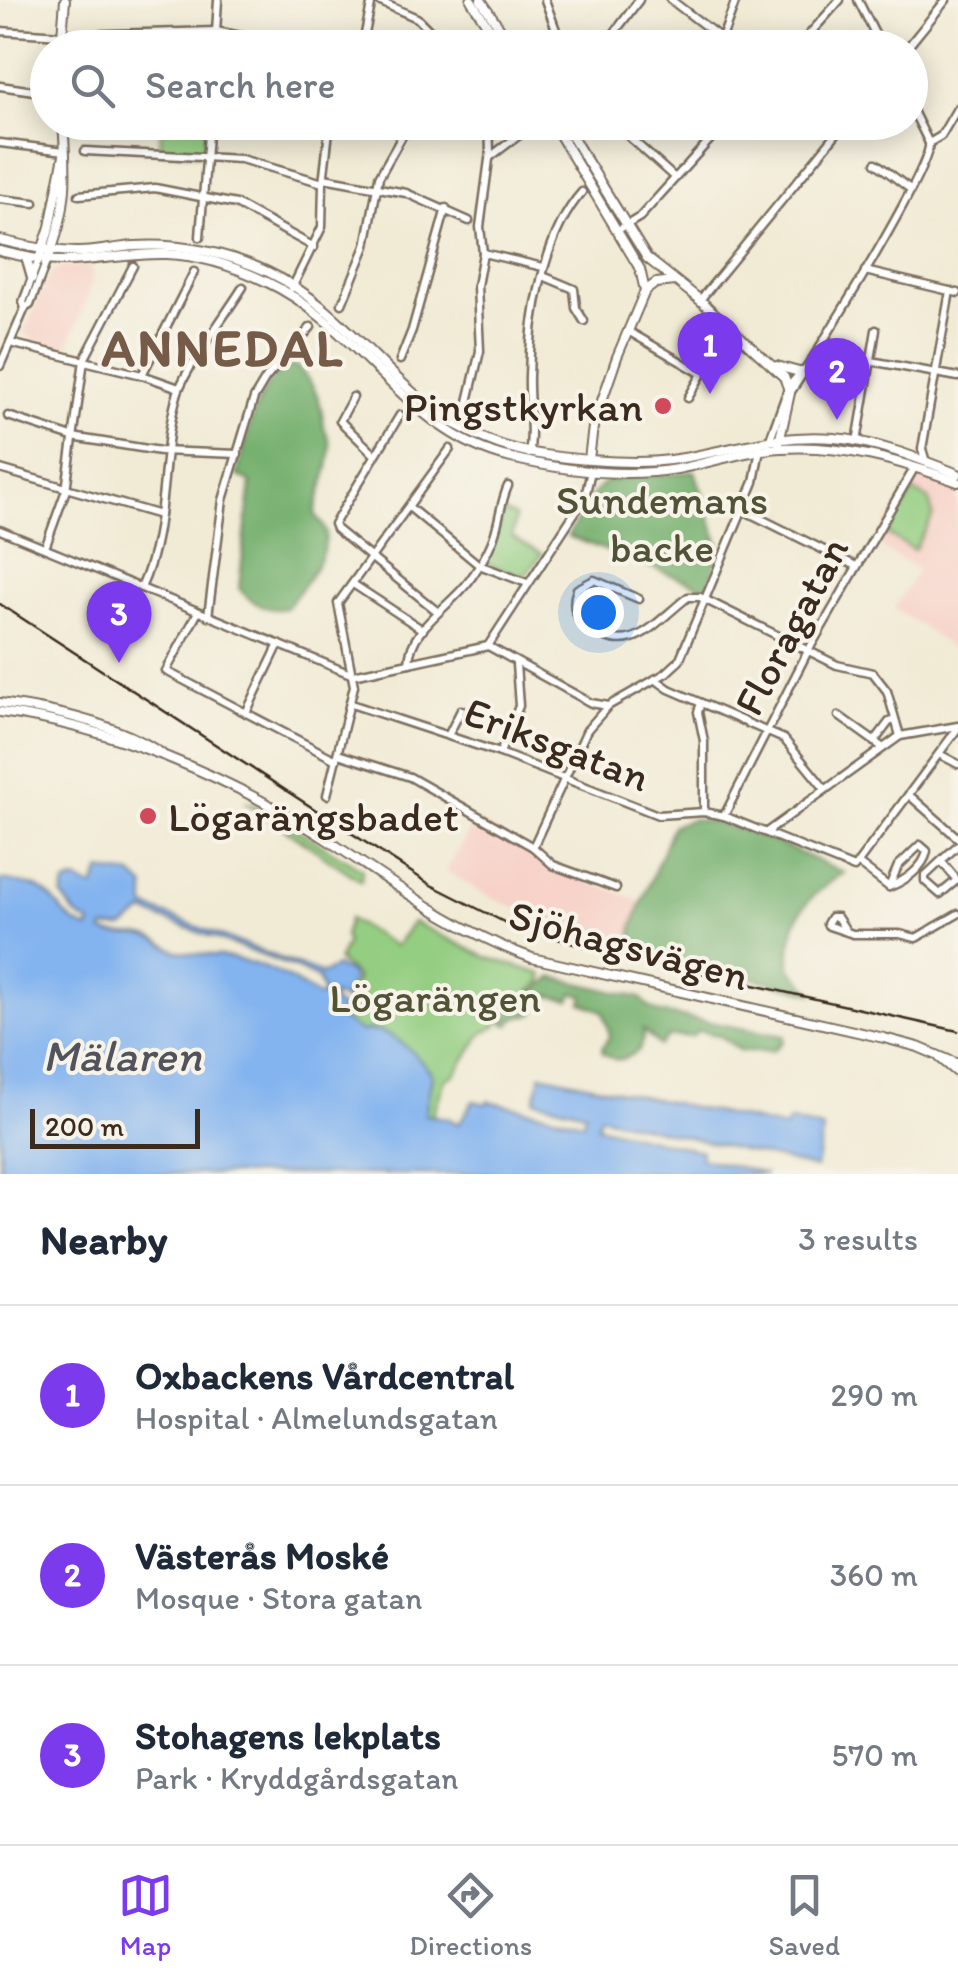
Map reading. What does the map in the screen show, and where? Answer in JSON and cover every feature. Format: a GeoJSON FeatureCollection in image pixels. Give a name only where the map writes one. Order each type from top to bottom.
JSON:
{"type":"FeatureCollection","features":[{"type":"Feature","properties":{"kind":"main road"},"geometry":{"type":"LineString","coordinates":[[62,30],[65,0]]}},
{"type":"Feature","properties":{"kind":"main road"},"geometry":{"type":"LineString","coordinates":[[471,0],[490,30]]}},
{"type":"Feature","properties":{"kind":"main road"},"geometry":{"type":"LineString","coordinates":[[481,0],[501,30]]}},
{"type":"Feature","properties":{"kind":"main road"},"geometry":{"type":"LineString","coordinates":[[46,254],[66,194],[64,140]]}},
{"type":"Feature","properties":{"kind":"main road"},"geometry":{"type":"LineString","coordinates":[[564,140],[621,228],[646,258],[769,361],[784,370],[803,370]]}},
{"type":"Feature","properties":{"kind":"main road"},"geometry":{"type":"LineString","coordinates":[[572,140],[621,228],[640,269],[644,291],[593,428],[591,470]]}},
{"type":"Feature","properties":{"kind":"main road"},"geometry":{"type":"LineString","coordinates":[[46,254],[65,151]]}},
{"type":"Feature","properties":{"kind":"main road"},"geometry":{"type":"LineString","coordinates":[[28,246],[41,241],[50,228]]}},
{"type":"Feature","properties":{"kind":"main road"},"geometry":{"type":"LineString","coordinates":[[0,240],[46,254]]}},
{"type":"Feature","properties":{"kind":"main road"},"geometry":{"type":"LineString","coordinates":[[0,250],[26,257],[136,246],[199,250],[246,263],[291,290],[412,394],[462,428],[528,457],[591,470],[663,471],[770,444],[840,448],[958,482]]}},
{"type":"Feature","properties":{"kind":"main road"},"geometry":{"type":"LineString","coordinates":[[0,250],[198,257],[291,290],[426,417],[458,439],[489,453],[659,461],[803,438],[857,442],[958,474]]}},
{"type":"Feature","properties":{"kind":"main road"},"geometry":{"type":"LineString","coordinates":[[26,257],[32,278]]}},
{"type":"Feature","properties":{"kind":"main road"},"geometry":{"type":"LineString","coordinates":[[644,291],[656,283],[674,281]]}},
{"type":"Feature","properties":{"kind":"main road"},"geometry":{"type":"LineString","coordinates":[[769,361],[790,390],[783,420],[770,444]]}},
{"type":"Feature","properties":{"kind":"main road"},"geometry":{"type":"LineString","coordinates":[[783,420],[788,431],[803,438]]}},
{"type":"Feature","properties":{"kind":"main road","name":"Sjöhagsvägen"},"geometry":{"type":"LineString","coordinates":[[0,708],[56,714],[130,737],[260,799],[454,923],[509,950],[884,1038],[958,1064]]}},
{"type":"Feature","properties":{"kind":"main road","name":"Sjöhagsvägen"},"geometry":{"type":"LineString","coordinates":[[0,708],[85,730],[169,758]]}},
{"type":"Feature","properties":{"kind":"main road"},"geometry":{"type":"LineString","coordinates":[[33,718],[56,714]]}},
{"type":"Feature","properties":{"kind":"main road"},"geometry":{"type":"LineString","coordinates":[[937,1055],[958,1074]]}},
{"type":"Feature","properties":{"kind":"street"},"geometry":{"type":"LineString","coordinates":[[216,30],[218,0]]}},
{"type":"Feature","properties":{"kind":"street"},"geometry":{"type":"LineString","coordinates":[[366,30],[374,0],[417,18],[429,30]]}},
{"type":"Feature","properties":{"kind":"street"},"geometry":{"type":"LineString","coordinates":[[546,0],[556,30]]}},
{"type":"Feature","properties":{"kind":"street"},"geometry":{"type":"LineString","coordinates":[[616,30],[639,0]]}},
{"type":"Feature","properties":{"kind":"street"},"geometry":{"type":"LineString","coordinates":[[670,0],[711,30]]}},
{"type":"Feature","properties":{"kind":"street"},"geometry":{"type":"LineString","coordinates":[[725,30],[736,0]]}},
{"type":"Feature","properties":{"kind":"street"},"geometry":{"type":"LineString","coordinates":[[813,30],[840,0]]}},
{"type":"Feature","properties":{"kind":"street"},"geometry":{"type":"LineString","coordinates":[[858,0],[873,30]]}},
{"type":"Feature","properties":{"kind":"street"},"geometry":{"type":"LineString","coordinates":[[922,30],[946,0]]}},
{"type":"Feature","properties":{"kind":"street"},"geometry":{"type":"LineString","coordinates":[[0,30],[30,32]]}},
{"type":"Feature","properties":{"kind":"street"},"geometry":{"type":"LineString","coordinates":[[0,86],[30,90]]}},
{"type":"Feature","properties":{"kind":"street"},"geometry":{"type":"LineString","coordinates":[[533,848],[587,730],[608,706],[680,661],[790,390],[866,271],[930,151],[929,142],[941,136],[958,108]]}},
{"type":"Feature","properties":{"kind":"street"},"geometry":{"type":"LineString","coordinates":[[200,237],[208,140]]}},
{"type":"Feature","properties":{"kind":"street"},"geometry":{"type":"LineString","coordinates":[[291,290],[322,227],[328,140]]}},
{"type":"Feature","properties":{"kind":"street"},"geometry":{"type":"LineString","coordinates":[[342,304],[366,246],[377,186],[401,140]]}},
{"type":"Feature","properties":{"kind":"street"},"geometry":{"type":"LineString","coordinates":[[458,439],[480,352],[480,227],[490,140]]}},
{"type":"Feature","properties":{"kind":"street"},"geometry":{"type":"LineString","coordinates":[[489,158],[511,140]]}},
{"type":"Feature","properties":{"kind":"street"},"geometry":{"type":"LineString","coordinates":[[633,140],[675,178]]}},
{"type":"Feature","properties":{"kind":"street"},"geometry":{"type":"LineString","coordinates":[[621,228],[640,217],[710,140]]}},
{"type":"Feature","properties":{"kind":"street"},"geometry":{"type":"LineString","coordinates":[[700,300],[831,140]]}},
{"type":"Feature","properties":{"kind":"street"},"geometry":{"type":"LineString","coordinates":[[0,144],[65,151]]}},
{"type":"Feature","properties":{"kind":"street"},"geometry":{"type":"LineString","coordinates":[[85,151],[240,159],[323,180],[377,186],[446,208],[470,221]]}},
{"type":"Feature","properties":{"kind":"street"},"geometry":{"type":"LineString","coordinates":[[876,164],[910,190]]}},
{"type":"Feature","properties":{"kind":"street"},"geometry":{"type":"LineString","coordinates":[[79,195],[155,188],[204,197],[242,206],[314,247]]}},
{"type":"Feature","properties":{"kind":"street"},"geometry":{"type":"LineString","coordinates":[[528,457],[530,363],[543,267],[582,192]]}},
{"type":"Feature","properties":{"kind":"street"},"geometry":{"type":"LineString","coordinates":[[0,199],[34,203]]}},
{"type":"Feature","properties":{"kind":"street"},"geometry":{"type":"LineString","coordinates":[[400,360],[446,208]]}},
{"type":"Feature","properties":{"kind":"street"},"geometry":{"type":"LineString","coordinates":[[482,253],[543,267]]}},
{"type":"Feature","properties":{"kind":"street"},"geometry":{"type":"LineString","coordinates":[[25,308],[23,302],[32,278],[46,254]]}},
{"type":"Feature","properties":{"kind":"street"},"geometry":{"type":"LineString","coordinates":[[0,366],[25,308],[30,305],[46,254]]}},
{"type":"Feature","properties":{"kind":"street"},"geometry":{"type":"LineString","coordinates":[[46,548],[66,490],[84,360],[134,266]]}},
{"type":"Feature","properties":{"kind":"street"},"geometry":{"type":"LineString","coordinates":[[866,271],[954,292],[922,449],[927,463]]}},
{"type":"Feature","properties":{"kind":"street"},"geometry":{"type":"LineString","coordinates":[[142,375],[194,272]]}},
{"type":"Feature","properties":{"kind":"street"},"geometry":{"type":"LineString","coordinates":[[543,276],[576,291],[576,308],[584,321]]}},
{"type":"Feature","properties":{"kind":"street"},"geometry":{"type":"LineString","coordinates":[[141,588],[160,515],[179,388],[244,287]]}},
{"type":"Feature","properties":{"kind":"street"},"geometry":{"type":"LineString","coordinates":[[208,616],[223,500],[260,385],[311,328]]}},
{"type":"Feature","properties":{"kind":"street"},"geometry":{"type":"LineString","coordinates":[[857,442],[876,330]]}},
{"type":"Feature","properties":{"kind":"street"},"geometry":{"type":"LineString","coordinates":[[628,331],[702,374],[688,398]]}},
{"type":"Feature","properties":{"kind":"street"},"geometry":{"type":"LineString","coordinates":[[10,343],[142,375],[179,388]]}},
{"type":"Feature","properties":{"kind":"street"},"geometry":{"type":"LineString","coordinates":[[871,362],[958,377]]}},
{"type":"Feature","properties":{"kind":"street"},"geometry":{"type":"LineString","coordinates":[[353,397],[340,422],[375,454]]}},
{"type":"Feature","properties":{"kind":"street"},"geometry":{"type":"LineString","coordinates":[[8,416],[72,436],[169,452],[238,454]]}},
{"type":"Feature","properties":{"kind":"street"},"geometry":{"type":"LineString","coordinates":[[400,416],[334,524],[336,530],[438,612]]}},
{"type":"Feature","properties":{"kind":"street"},"geometry":{"type":"LineString","coordinates":[[327,795],[351,704],[354,674],[337,608],[450,449]]}},
{"type":"Feature","properties":{"kind":"street","name":"Floragatan"},"geometry":{"type":"LineString","coordinates":[[724,816],[808,651],[914,467]]}},
{"type":"Feature","properties":{"kind":"street"},"geometry":{"type":"LineString","coordinates":[[0,469],[160,515]]}},
{"type":"Feature","properties":{"kind":"street"},"geometry":{"type":"LineString","coordinates":[[488,646],[584,497],[591,470]]}},
{"type":"Feature","properties":{"kind":"street"},"geometry":{"type":"LineString","coordinates":[[409,663],[410,650],[423,630],[467,584],[479,565],[495,535],[508,486]]}},
{"type":"Feature","properties":{"kind":"street"},"geometry":{"type":"LineString","coordinates":[[409,507],[479,565],[527,583]]}},
{"type":"Feature","properties":{"kind":"street"},"geometry":{"type":"LineString","coordinates":[[743,510],[856,566]]}},
{"type":"Feature","properties":{"kind":"street"},"geometry":{"type":"LineString","coordinates":[[0,530],[354,674],[488,646],[591,703],[608,706]]}},
{"type":"Feature","properties":{"kind":"street"},"geometry":{"type":"LineString","coordinates":[[639,599],[594,580],[577,589],[573,605],[578,618],[591,629],[617,642],[627,642],[645,633],[688,597],[706,600],[837,665],[873,673],[888,691],[900,736]]}},
{"type":"Feature","properties":{"kind":"street"},"geometry":{"type":"LineString","coordinates":[[352,584],[423,630]]}},
{"type":"Feature","properties":{"kind":"street"},"geometry":{"type":"LineString","coordinates":[[198,612],[166,671],[337,757],[410,777],[533,848],[553,866],[616,888]]}},
{"type":"Feature","properties":{"kind":"street"},"geometry":{"type":"LineString","coordinates":[[246,713],[279,644]]}},
{"type":"Feature","properties":{"kind":"street"},"geometry":{"type":"LineString","coordinates":[[500,753],[519,706],[516,664]]}},
{"type":"Feature","properties":{"kind":"street"},"geometry":{"type":"LineString","coordinates":[[655,678],[669,689],[784,739],[825,789]]}},
{"type":"Feature","properties":{"kind":"street"},"geometry":{"type":"LineString","coordinates":[[701,703],[698,712],[704,742],[704,812]]}},
{"type":"Feature","properties":{"kind":"street","name":"Eriksgatan"},"geometry":{"type":"LineString","coordinates":[[351,704],[449,734],[658,816],[704,812],[724,816],[856,866],[890,887]]}},
{"type":"Feature","properties":{"kind":"street"},"geometry":{"type":"LineString","coordinates":[[449,734],[461,710]]}},
{"type":"Feature","properties":{"kind":"street"},"geometry":{"type":"LineString","coordinates":[[839,716],[882,748]]}},
{"type":"Feature","properties":{"kind":"street"},"geometry":{"type":"LineString","coordinates":[[874,742],[895,720]]}},
{"type":"Feature","properties":{"kind":"street"},"geometry":{"type":"LineString","coordinates":[[766,832],[900,736],[958,727]]}},
{"type":"Feature","properties":{"kind":"street"},"geometry":{"type":"LineString","coordinates":[[856,866],[958,727]]}},
{"type":"Feature","properties":{"kind":"street"},"geometry":{"type":"LineString","coordinates":[[939,754],[958,764]]}},
{"type":"Feature","properties":{"kind":"street"},"geometry":{"type":"LineString","coordinates":[[909,795],[958,842],[924,879],[940,894],[957,880],[942,862]]}},
{"type":"Feature","properties":{"kind":"street"},"geometry":{"type":"LineString","coordinates":[[920,845],[924,847],[928,854],[921,865],[890,887],[902,861],[920,845]]}},
{"type":"Feature","properties":{"kind":"street"},"geometry":{"type":"LineString","coordinates":[[847,932],[920,937],[958,914]]}},
{"type":"Feature","properties":{"kind":"shaded area"},"geometry":{"type":"Polygon","coordinates":[[[91,265],[87,299],[66,350],[46,347],[24,333],[48,276],[62,266],[91,265]]]}},
{"type":"Feature","properties":{"kind":"shaded area"},"geometry":{"type":"Polygon","coordinates":[[[918,472],[958,486],[958,652],[894,608],[918,570],[874,543],[918,472]]]}},
{"type":"Feature","properties":{"kind":"shaded area"},"geometry":{"type":"Polygon","coordinates":[[[476,820],[528,850],[541,862],[637,900],[641,907],[628,939],[584,932],[538,917],[491,898],[446,871],[476,820]]]}},
{"type":"Feature","properties":{"kind":"green space"},"geometry":{"type":"Polygon","coordinates":[[[161,140],[205,140],[204,154],[160,151],[161,140]]]}},
{"type":"Feature","properties":{"kind":"green space"},"geometry":{"type":"Polygon","coordinates":[[[297,366],[315,391],[329,441],[329,462],[315,514],[326,535],[322,554],[305,583],[286,608],[273,609],[254,602],[239,588],[251,483],[237,475],[260,399],[278,374],[297,366]]]}},
{"type":"Feature","properties":{"kind":"green space","name":"Sundemans backe"},"geometry":{"type":"Polygon","coordinates":[[[695,471],[721,551],[706,588],[568,536],[590,499],[606,482],[695,471]]]}},
{"type":"Feature","properties":{"kind":"green space"},"geometry":{"type":"Polygon","coordinates":[[[913,491],[929,499],[933,516],[914,550],[887,534],[913,491]]]}},
{"type":"Feature","properties":{"kind":"green space"},"geometry":{"type":"Polygon","coordinates":[[[503,512],[515,517],[512,537],[542,554],[524,577],[486,563],[503,512]]]}},
{"type":"Feature","properties":{"kind":"green space"},"geometry":{"type":"Polygon","coordinates":[[[245,802],[264,809],[362,870],[361,881],[245,802]]]}},
{"type":"Feature","properties":{"kind":"green space"},"geometry":{"type":"Polygon","coordinates":[[[693,819],[751,833],[844,873],[808,901],[795,923],[790,968],[813,993],[631,948],[633,925],[673,825],[693,819]]]}},
{"type":"Feature","properties":{"kind":"green space","name":"Lögarängen"},"geometry":{"type":"Polygon","coordinates":[[[349,919],[395,946],[413,922],[486,957],[542,974],[543,981],[507,1010],[496,1026],[482,1034],[455,1074],[445,1080],[432,1117],[425,1115],[432,1074],[418,1058],[392,1036],[372,1030],[361,1032],[340,1019],[357,977],[338,961],[347,942],[344,936],[349,919]]]}},
{"type":"Feature","properties":{"kind":"green space"},"geometry":{"type":"Polygon","coordinates":[[[553,977],[641,998],[660,1013],[784,1036],[784,1041],[773,1051],[741,1051],[720,1036],[698,1030],[693,1036],[668,1037],[660,1046],[643,1030],[638,1051],[616,1060],[603,1053],[610,1036],[603,1011],[582,1003],[584,996],[573,993],[570,1000],[540,998],[534,1014],[517,1017],[509,1025],[503,1023],[514,1007],[553,977]]]}},
{"type":"Feature","properties":{"kind":"water","name":"Mälaren"},"geometry":{"type":"Polygon","coordinates":[[[101,871],[132,875],[145,887],[145,907],[322,974],[336,967],[349,972],[353,978],[343,1000],[334,995],[332,1001],[343,1011],[341,1019],[361,1032],[392,1036],[432,1074],[425,1115],[459,1124],[473,1101],[488,1101],[583,1122],[585,1112],[535,1100],[541,1074],[786,1128],[788,1121],[823,1129],[816,1168],[600,1116],[597,1126],[701,1151],[700,1158],[766,1174],[0,1174],[0,880],[41,890],[69,918],[89,929],[91,924],[76,915],[62,896],[65,884],[76,880],[93,888],[101,871]],[[144,912],[123,928],[104,928],[103,932],[149,937],[178,951],[251,963],[286,977],[319,997],[323,995],[318,979],[144,912]]]}},
{"type":"Feature","properties":{"kind":"railway"},"geometry":{"type":"LineString","coordinates":[[0,604],[431,885],[506,923],[584,947],[958,1031]]}},
{"type":"Feature","properties":{"kind":"place","name":"Oxbackens Vårdcentral"},"geometry":{"type":"Point","coordinates":[710,394]}},
{"type":"Feature","properties":{"kind":"place","name":"Pingstkyrkan"},"geometry":{"type":"Point","coordinates":[663,406]}},
{"type":"Feature","properties":{"kind":"place","name":"Västerås Moské"},"geometry":{"type":"Point","coordinates":[837,420]}},
{"type":"Feature","properties":{"kind":"place","name":"Stohagens lekplats"},"geometry":{"type":"Point","coordinates":[119,663]}},
{"type":"Feature","properties":{"kind":"place","name":"Lögarängsbadet"},"geometry":{"type":"Point","coordinates":[148,816]}},
{"type":"Feature","properties":{"kind":"district","name":"ANNEDAL"},"geometry":{"type":"Point","coordinates":[223,348]}}]}
